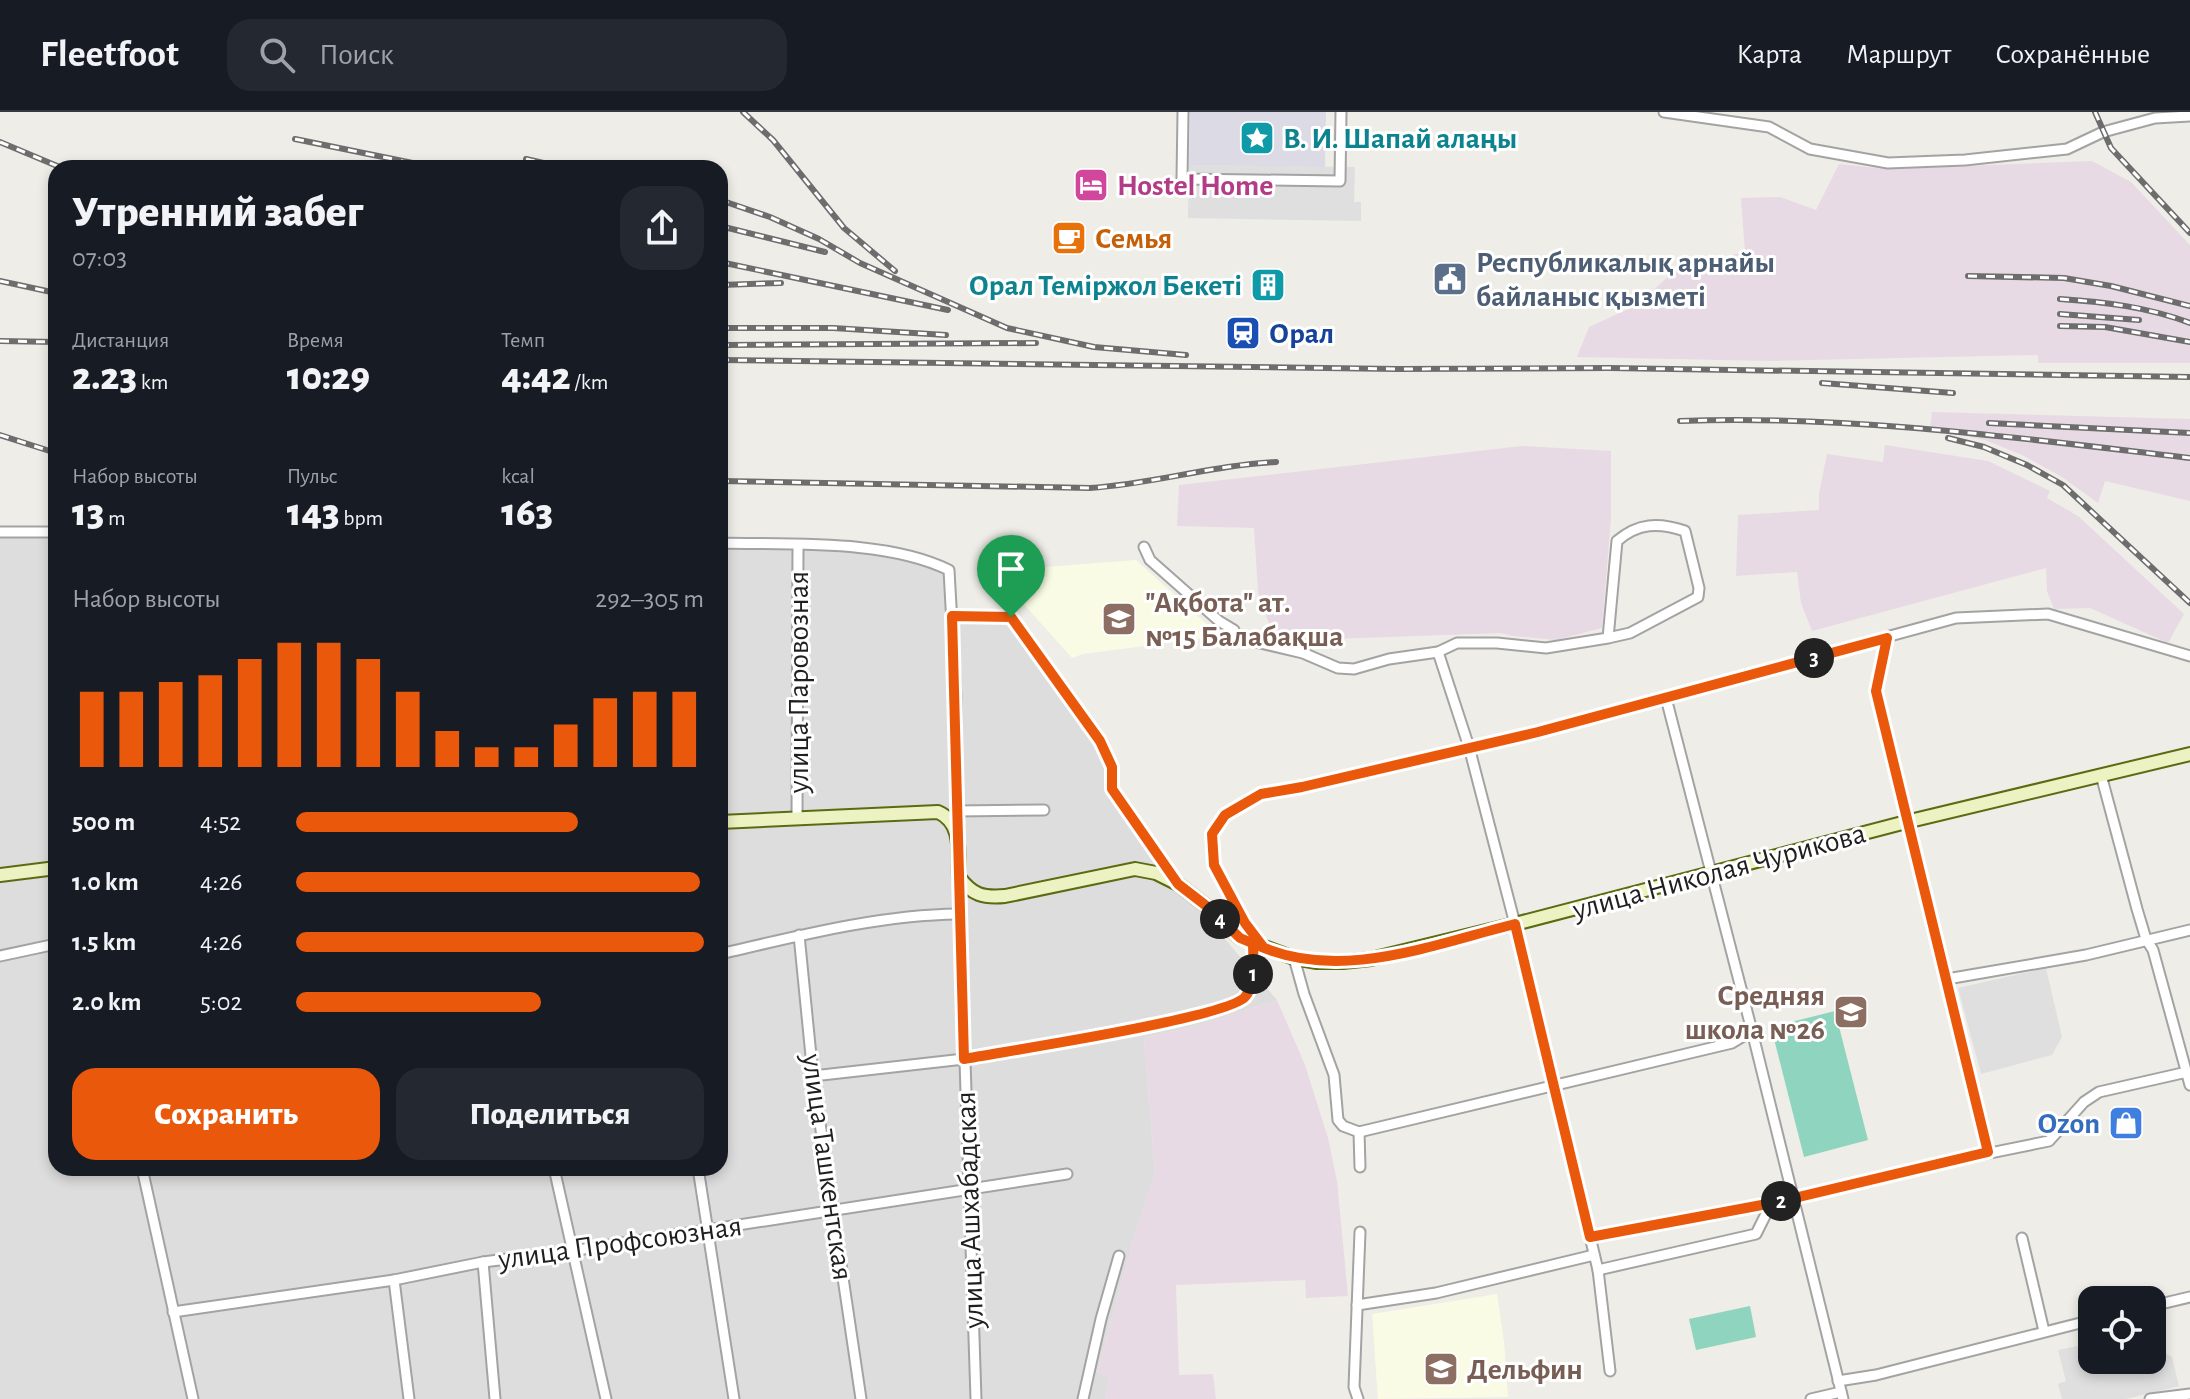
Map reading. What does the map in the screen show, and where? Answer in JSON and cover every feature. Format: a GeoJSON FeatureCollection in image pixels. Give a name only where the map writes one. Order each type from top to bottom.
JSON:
{"type":"FeatureCollection","features":[{"type":"Feature","properties":{"kind":"street"},"geometry":{"type":"LineString","coordinates":[[1183,112],[1182,179],[1340,181],[1341,112]]}},
{"type":"Feature","properties":{"kind":"street"},"geometry":{"type":"LineString","coordinates":[[1664,112],[1769,127],[1810,149],[1888,163],[1965,160],[2067,149],[2103,132],[2155,118],[2190,116]]}},
{"type":"Feature","properties":{"kind":"street"},"geometry":{"type":"LineString","coordinates":[[1144,547],[1150,560],[1219,621],[1234,630],[1235,637],[1303,653],[1338,668],[1354,669],[1389,659],[1438,652],[1457,643],[1546,648],[1608,638],[1630,633],[1698,597],[1699,588],[1685,531],[1645,525],[1629,530],[1617,541],[1608,638]]}},
{"type":"Feature","properties":{"kind":"street"},"geometry":{"type":"LineString","coordinates":[[0,532],[48,532]]}},
{"type":"Feature","properties":{"kind":"street"},"geometry":{"type":"LineString","coordinates":[[728,543],[884,550],[930,561],[949,570],[956,697],[959,877]]}},
{"type":"Feature","properties":{"kind":"street","name":"улица Паровозная"},"geometry":{"type":"LineString","coordinates":[[797,818],[798,546]]}},
{"type":"Feature","properties":{"kind":"street"},"geometry":{"type":"LineString","coordinates":[[813,1076],[964,1059],[1180,1019],[1236,1004],[1247,995],[1253,980],[1259,946],[1214,865],[1212,834],[1225,815],[1261,794],[1302,787],[1666,698],[1956,618],[2048,614],[2190,656]]}},
{"type":"Feature","properties":{"kind":"street"},"geometry":{"type":"LineString","coordinates":[[952,616],[1011,617],[1100,741],[1112,767],[1112,789],[1178,884]]}},
{"type":"Feature","properties":{"kind":"street"},"geometry":{"type":"LineString","coordinates":[[1887,638],[1876,691],[1988,1152]]}},
{"type":"Feature","properties":{"kind":"street"},"geometry":{"type":"LineString","coordinates":[[1438,652],[1469,747],[1515,924],[1598,1270],[1610,1371]]}},
{"type":"Feature","properties":{"kind":"street"},"geometry":{"type":"LineString","coordinates":[[1666,698],[1842,1396],[1811,1399]]}},
{"type":"Feature","properties":{"kind":"street","name":"улица Николая Чурикова"},"geometry":{"type":"LineString","coordinates":[[959,877],[975,894],[987,898],[1135,869],[1156,873],[1178,884],[1240,938],[1259,946],[1294,958],[1330,962],[1371,959],[1910,821],[2190,754]]}},
{"type":"Feature","properties":{"kind":"street"},"geometry":{"type":"LineString","coordinates":[[2101,775],[2190,1085]]}},
{"type":"Feature","properties":{"kind":"street"},"geometry":{"type":"LineString","coordinates":[[956,811],[1044,810]]}},
{"type":"Feature","properties":{"kind":"street"},"geometry":{"type":"LineString","coordinates":[[728,822],[938,812],[949,817],[956,828]]}},
{"type":"Feature","properties":{"kind":"street"},"geometry":{"type":"LineString","coordinates":[[0,875],[48,869]]}},
{"type":"Feature","properties":{"kind":"street","name":"улица Ашхабадская"},"geometry":{"type":"LineString","coordinates":[[959,877],[976,1399]]}},
{"type":"Feature","properties":{"kind":"street"},"geometry":{"type":"LineString","coordinates":[[728,952],[799,935],[921,914],[958,914]]}},
{"type":"Feature","properties":{"kind":"street"},"geometry":{"type":"LineString","coordinates":[[1947,979],[2086,955],[2190,930]]}},
{"type":"Feature","properties":{"kind":"street","name":"улица Ташкентская"},"geometry":{"type":"LineString","coordinates":[[799,935],[813,1076],[861,1399]]}},
{"type":"Feature","properties":{"kind":"street"},"geometry":{"type":"LineString","coordinates":[[0,956],[48,946]]}},
{"type":"Feature","properties":{"kind":"street"},"geometry":{"type":"LineString","coordinates":[[1294,958],[1334,1075],[1338,1120],[1343,1126],[1359,1132],[1732,1043],[1752,1031]]}},
{"type":"Feature","properties":{"kind":"street"},"geometry":{"type":"LineString","coordinates":[[1590,1237],[1778,1202],[1988,1152],[2049,1141],[2084,1102],[2099,1092],[2187,1072]]}},
{"type":"Feature","properties":{"kind":"street"},"geometry":{"type":"LineString","coordinates":[[1359,1132],[1360,1167]]}},
{"type":"Feature","properties":{"kind":"street","name":"улица Профсоюзная"},"geometry":{"type":"LineString","coordinates":[[173,1312],[1067,1174]]}},
{"type":"Feature","properties":{"kind":"street"},"geometry":{"type":"LineString","coordinates":[[144,1176],[193,1399]]}},
{"type":"Feature","properties":{"kind":"street"},"geometry":{"type":"LineString","coordinates":[[556,1176],[606,1399]]}},
{"type":"Feature","properties":{"kind":"street"},"geometry":{"type":"LineString","coordinates":[[699,1176],[734,1399]]}},
{"type":"Feature","properties":{"kind":"street"},"geometry":{"type":"LineString","coordinates":[[1598,1270],[1756,1234],[1768,1210],[1778,1202]]}},
{"type":"Feature","properties":{"kind":"street"},"geometry":{"type":"LineString","coordinates":[[1358,1399],[1354,1387],[1360,1232]]}},
{"type":"Feature","properties":{"kind":"street"},"geometry":{"type":"LineString","coordinates":[[2022,1238],[2044,1331]]}},
{"type":"Feature","properties":{"kind":"street"},"geometry":{"type":"LineString","coordinates":[[1357,1305],[1436,1293],[1594,1255]]}},
{"type":"Feature","properties":{"kind":"street"},"geometry":{"type":"LineString","coordinates":[[1083,1399],[1119,1256]]}},
{"type":"Feature","properties":{"kind":"street"},"geometry":{"type":"LineString","coordinates":[[483,1262],[495,1399]]}},
{"type":"Feature","properties":{"kind":"street"},"geometry":{"type":"LineString","coordinates":[[394,1280],[409,1399]]}},
{"type":"Feature","properties":{"kind":"street"},"geometry":{"type":"LineString","coordinates":[[2166,1303],[2190,1297]]}},
{"type":"Feature","properties":{"kind":"street"},"geometry":{"type":"LineString","coordinates":[[1838,1381],[1876,1375],[2078,1323]]}},
{"type":"Feature","properties":{"kind":"street"},"geometry":{"type":"LineString","coordinates":[[2150,1399],[2190,1394]]}},
{"type":"Feature","properties":{"kind":"shaded area","name":"В. И. Шапай алаңы"},"geometry":{"type":"Polygon","coordinates":[[[1190,112],[1326,112],[1325,167],[1189,165],[1190,112]]]}},
{"type":"Feature","properties":{"kind":"shaded area"},"geometry":{"type":"Polygon","coordinates":[[[2092,161],[2131,182],[2190,245],[2190,363],[2038,363],[2038,355],[1770,361],[1577,357],[1589,327],[1635,306],[1679,267],[1745,252],[1741,198],[1780,197],[1816,210],[1839,164],[1887,169],[2092,161]]]}},
{"type":"Feature","properties":{"kind":"shaded area"},"geometry":{"type":"Polygon","coordinates":[[[1189,165],[1355,167],[1354,202],[1361,202],[1361,221],[1188,218],[1189,165]]]}},
{"type":"Feature","properties":{"kind":"shaded area"},"geometry":{"type":"Polygon","coordinates":[[[1932,412],[2190,419],[2190,501],[2105,481],[2098,503],[2062,477],[2022,455],[1985,440],[1930,429],[1932,412]]]}},
{"type":"Feature","properties":{"kind":"shaded area"},"geometry":{"type":"Polygon","coordinates":[[[1885,445],[1988,461],[2050,491],[2047,498],[2078,516],[2184,614],[2168,643],[2090,608],[2054,609],[2047,591],[2046,568],[1812,631],[1801,603],[1797,572],[1736,576],[1738,515],[1819,510],[1827,454],[1883,462],[1885,445]]]}},
{"type":"Feature","properties":{"kind":"shaded area"},"geometry":{"type":"Polygon","coordinates":[[[1522,446],[1611,451],[1611,518],[1602,628],[1556,640],[1501,633],[1275,641],[1258,592],[1254,528],[1177,526],[1179,485],[1522,446]]]}},
{"type":"Feature","properties":{"kind":"shaded area"},"geometry":{"type":"Polygon","coordinates":[[[0,532],[48,532],[48,1176],[728,1176],[728,543],[884,550],[949,570],[952,616],[1011,617],[1112,767],[1112,790],[1178,884],[1277,1000],[1197,1026],[1144,1038],[1155,1173],[1097,1372],[1110,1375],[1105,1399],[0,1399],[0,532]]]}},
{"type":"Feature","properties":{"kind":"shaded area","name":"\"Ақбота\" ат. №15 Балабақша"},"geometry":{"type":"Polygon","coordinates":[[[1136,560],[1220,636],[1072,658],[1021,601],[1020,569],[1136,560]]]}},
{"type":"Feature","properties":{"kind":"shaded area"},"geometry":{"type":"Polygon","coordinates":[[[2046,968],[2062,1037],[2052,1055],[1981,1074],[1958,988],[2046,968]]]}},
{"type":"Feature","properties":{"kind":"shaded area"},"geometry":{"type":"Polygon","coordinates":[[[1277,1000],[1305,1065],[1328,1138],[1337,1181],[1348,1296],[1306,1298],[1305,1280],[1176,1285],[1179,1375],[1213,1374],[1216,1399],[1105,1399],[1110,1375],[1097,1372],[1155,1173],[1144,1038],[1197,1026],[1277,1000]]]}},
{"type":"Feature","properties":{"kind":"shaded area","name":"Дельфин"},"geometry":{"type":"Polygon","coordinates":[[[1497,1294],[1508,1397],[1378,1399],[1372,1314],[1497,1294]]]}},
{"type":"Feature","properties":{"kind":"shaded area"},"geometry":{"type":"Polygon","coordinates":[[[2078,1346],[2078,1374],[2166,1374],[2166,1353],[2172,1357],[2179,1386],[2126,1399],[2062,1399],[2058,1384],[2066,1381],[2058,1350],[2078,1346]]]}},
{"type":"Feature","properties":{"kind":"green space"},"geometry":{"type":"Polygon","coordinates":[[[1835,1011],[1868,1140],[1804,1157],[1771,1027],[1835,1011]]]}},
{"type":"Feature","properties":{"kind":"green space"},"geometry":{"type":"Polygon","coordinates":[[[1750,1306],[1756,1337],[1696,1350],[1689,1319],[1750,1306]]]}},
{"type":"Feature","properties":{"kind":"railway"},"geometry":{"type":"LineString","coordinates":[[743,112],[773,140],[844,228],[895,271]]}},
{"type":"Feature","properties":{"kind":"railway"},"geometry":{"type":"LineString","coordinates":[[2095,112],[2111,148],[2190,233]]}},
{"type":"Feature","properties":{"kind":"railway"},"geometry":{"type":"LineString","coordinates":[[295,139],[398,160]]}},
{"type":"Feature","properties":{"kind":"railway"},"geometry":{"type":"LineString","coordinates":[[0,142],[48,162]]}},
{"type":"Feature","properties":{"kind":"railway"},"geometry":{"type":"LineString","coordinates":[[526,159],[530,160]]}},
{"type":"Feature","properties":{"kind":"railway"},"geometry":{"type":"LineString","coordinates":[[728,203],[819,239],[860,263],[1007,328],[1094,347],[1186,355]]}},
{"type":"Feature","properties":{"kind":"railway"},"geometry":{"type":"LineString","coordinates":[[728,228],[825,252]]}},
{"type":"Feature","properties":{"kind":"railway"},"geometry":{"type":"LineString","coordinates":[[728,264],[948,310]]}},
{"type":"Feature","properties":{"kind":"railway"},"geometry":{"type":"LineString","coordinates":[[1968,276],[2064,278],[2190,306]]}},
{"type":"Feature","properties":{"kind":"railway"},"geometry":{"type":"LineString","coordinates":[[0,281],[48,291]]}},
{"type":"Feature","properties":{"kind":"railway"},"geometry":{"type":"LineString","coordinates":[[728,285],[781,283]]}},
{"type":"Feature","properties":{"kind":"railway"},"geometry":{"type":"LineString","coordinates":[[2060,299],[2126,306],[2190,323]]}},
{"type":"Feature","properties":{"kind":"railway"},"geometry":{"type":"LineString","coordinates":[[2060,314],[2139,320]]}},
{"type":"Feature","properties":{"kind":"railway"},"geometry":{"type":"LineString","coordinates":[[2060,326],[2105,327],[2190,342]]}},
{"type":"Feature","properties":{"kind":"railway"},"geometry":{"type":"LineString","coordinates":[[728,328],[833,328],[946,335]]}},
{"type":"Feature","properties":{"kind":"railway"},"geometry":{"type":"LineString","coordinates":[[0,341],[48,342]]}},
{"type":"Feature","properties":{"kind":"railway"},"geometry":{"type":"LineString","coordinates":[[728,345],[1036,343]]}},
{"type":"Feature","properties":{"kind":"railway"},"geometry":{"type":"LineString","coordinates":[[728,360],[2190,377]]}},
{"type":"Feature","properties":{"kind":"railway"},"geometry":{"type":"LineString","coordinates":[[1822,383],[1953,393]]}},
{"type":"Feature","properties":{"kind":"railway"},"geometry":{"type":"LineString","coordinates":[[1680,421],[1809,421],[1872,425],[2190,458]]}},
{"type":"Feature","properties":{"kind":"railway"},"geometry":{"type":"LineString","coordinates":[[1989,423],[2190,433]]}},
{"type":"Feature","properties":{"kind":"railway"},"geometry":{"type":"LineString","coordinates":[[0,435],[48,450]]}},
{"type":"Feature","properties":{"kind":"railway"},"geometry":{"type":"LineString","coordinates":[[1948,438],[1984,447],[2027,465],[2063,485],[2190,603]]}},
{"type":"Feature","properties":{"kind":"railway"},"geometry":{"type":"LineString","coordinates":[[728,481],[1090,488],[1276,462]]}},
{"type":"Feature","properties":{"kind":"place","name":"В. И. Шапай алаңы"},"geometry":{"type":"Point","coordinates":[1257,138]}},
{"type":"Feature","properties":{"kind":"place","name":"Hostel Home"},"geometry":{"type":"Point","coordinates":[1091,185]}},
{"type":"Feature","properties":{"kind":"place","name":"Семья"},"geometry":{"type":"Point","coordinates":[1069,238]}},
{"type":"Feature","properties":{"kind":"place","name":"Республикалық арнайы байланыс қызметі"},"geometry":{"type":"Point","coordinates":[1450,279]}},
{"type":"Feature","properties":{"kind":"place","name":"Орал Теміржол Бекеті"},"geometry":{"type":"Point","coordinates":[1268,285]}},
{"type":"Feature","properties":{"kind":"place","name":"Орал"},"geometry":{"type":"Point","coordinates":[1243,333]}},
{"type":"Feature","properties":{"kind":"place","name":"\"Ақбота\" ат. №15 Балабақша"},"geometry":{"type":"Point","coordinates":[1119,619]}},
{"type":"Feature","properties":{"kind":"place","name":"Средняя школа №26"},"geometry":{"type":"Point","coordinates":[1851,1012]}},
{"type":"Feature","properties":{"kind":"place","name":"Ozon"},"geometry":{"type":"Point","coordinates":[2126,1123]}},
{"type":"Feature","properties":{"kind":"place","name":"Дельфин"},"geometry":{"type":"Point","coordinates":[1441,1369]}},
{"type":"Feature","properties":{"kind":"route"},"geometry":{"type":"LineString","coordinates":[[1011,617],[952,616],[964,1059],[1180,1019],[1236,1004],[1247,995],[1253,980],[1253,943],[1264,948],[1294,958],[1343,962],[1371,959],[1515,924],[1590,1237],[1778,1202],[1988,1152],[1876,691],[1887,638],[1538,732],[1261,794],[1225,815],[1212,834],[1214,865],[1245,923],[1264,948],[1253,943],[1240,938],[1178,884],[1112,789],[1112,767],[1100,741],[1011,617]]}}]}
